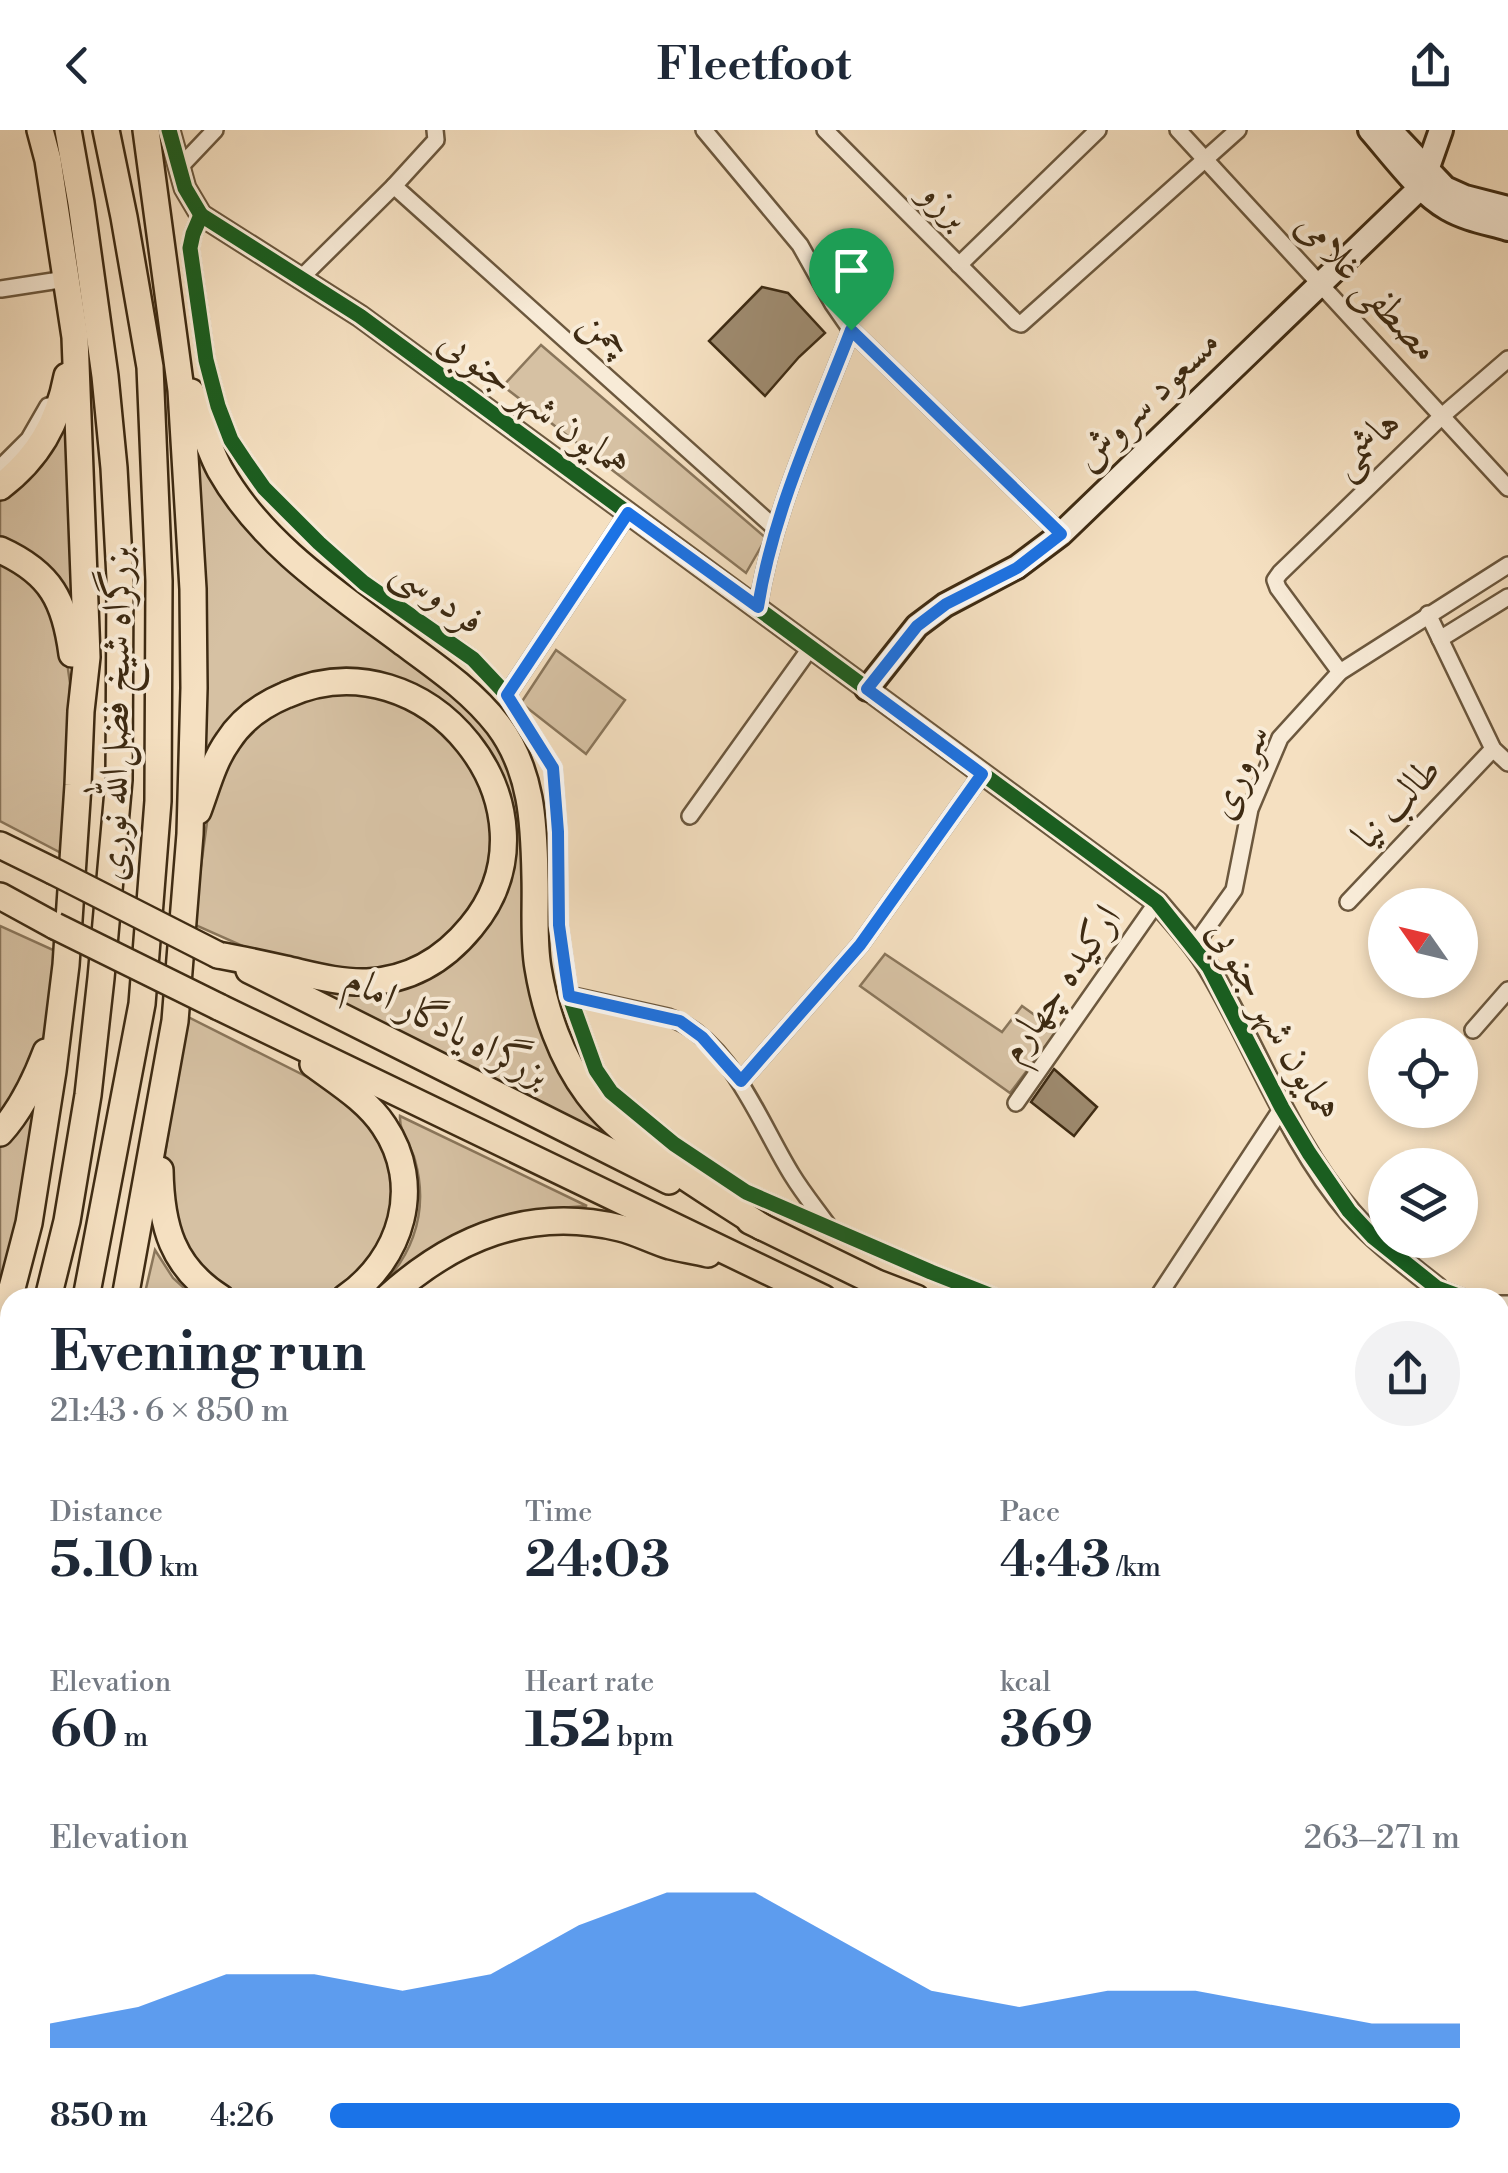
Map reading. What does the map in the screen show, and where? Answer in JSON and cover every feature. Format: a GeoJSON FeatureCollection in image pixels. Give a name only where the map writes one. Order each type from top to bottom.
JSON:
{"type":"FeatureCollection","features":[{"type":"Feature","properties":{"kind":"highway"},"geometry":{"type":"LineString","coordinates":[[12,1288],[29,1223],[54,1071],[66,965],[80,711],[87,657],[75,337],[42,130]]}},
{"type":"Feature","properties":{"kind":"highway","name":"بزرگراه شیخ فضل‌الله نوری"},"geometry":{"type":"LineString","coordinates":[[50,1288],[67,1220],[88,1095],[119,780],[120,578],[114,468],[105,376],[68,130]]}},
{"type":"Feature","properties":{"kind":"highway","name":"بزرگراه شیخ فضل‌الله نوری"},"geometry":{"type":"LineString","coordinates":[[88,1288],[142,1004],[158,801],[159,581],[150,367],[106,130]]}},
{"type":"Feature","properties":{"kind":"highway"},"geometry":{"type":"LineString","coordinates":[[127,1288],[174,1021],[190,834],[194,688],[193,589],[181,390],[146,130]]}},
{"type":"Feature","properties":{"kind":"highway"},"geometry":{"type":"LineString","coordinates":[[175,332],[210,450],[250,512],[306,569],[474,698],[500,728],[513,752],[532,805],[537,964],[556,1034],[586,1092],[640,1144],[762,1227]]}},
{"type":"Feature","properties":{"kind":"highway"},"geometry":{"type":"LineString","coordinates":[[0,487],[34,456],[52,426],[63,399],[75,337]]}},
{"type":"Feature","properties":{"kind":"highway"},"geometry":{"type":"LineString","coordinates":[[0,550],[30,567],[59,599],[68,622],[80,711]]}},
{"type":"Feature","properties":{"kind":"highway"},"geometry":{"type":"LineString","coordinates":[[190,834],[216,761],[244,720],[264,705],[322,682],[358,681],[394,689],[442,715],[477,754],[495,791],[502,844],[492,894],[460,942],[436,961],[389,980],[365,982],[312,976],[218,954]]}},
{"type":"Feature","properties":{"kind":"highway","name":"بزرگراه یادگار امام"},"geometry":{"type":"LineString","coordinates":[[0,845],[890,1288]]}},
{"type":"Feature","properties":{"kind":"highway","name":"بزرگراه یادگار امام"},"geometry":{"type":"LineString","coordinates":[[0,896],[268,1031],[802,1288]]}},
{"type":"Feature","properties":{"kind":"highway"},"geometry":{"type":"LineString","coordinates":[[0,912],[55,926]]}},
{"type":"Feature","properties":{"kind":"highway"},"geometry":{"type":"LineString","coordinates":[[0,1133],[22,1104],[60,1014]]}},
{"type":"Feature","properties":{"kind":"highway"},"geometry":{"type":"LineString","coordinates":[[268,1031],[367,1106],[382,1123],[400,1159],[404,1183],[398,1228],[389,1252],[359,1288]]}},
{"type":"Feature","properties":{"kind":"highway"},"geometry":{"type":"LineString","coordinates":[[157,1124],[164,1220],[182,1263],[208,1288]]}},
{"type":"Feature","properties":{"kind":"highway"},"geometry":{"type":"LineString","coordinates":[[399,1288],[456,1247],[508,1227],[539,1222],[586,1222],[618,1228],[667,1245],[752,1264]]}},
{"type":"Feature","properties":{"kind":"main road"},"geometry":{"type":"LineString","coordinates":[[1370,130],[1425,179],[1465,198],[1508,208]]}},
{"type":"Feature","properties":{"kind":"main road"},"geometry":{"type":"LineString","coordinates":[[1390,130],[1442,206],[1508,229]]}},
{"type":"Feature","properties":{"kind":"main road","name":"مسعود سروش"},"geometry":{"type":"LineString","coordinates":[[867,689],[917,626],[946,604],[1017,568],[1061,534],[1320,286],[1425,179],[1441,130]]}},
{"type":"Feature","properties":{"kind":"street"},"geometry":{"type":"LineString","coordinates":[[169,130],[185,188],[201,215]]}},
{"type":"Feature","properties":{"kind":"street"},"geometry":{"type":"LineString","coordinates":[[178,169],[215,130]]}},
{"type":"Feature","properties":{"kind":"street"},"geometry":{"type":"LineString","coordinates":[[704,130],[800,245],[851,330],[1061,534]]}},
{"type":"Feature","properties":{"kind":"street","name":"برزو"},"geometry":{"type":"LineString","coordinates":[[825,130],[1021,324],[1205,160]]}},
{"type":"Feature","properties":{"kind":"street"},"geometry":{"type":"LineString","coordinates":[[958,265],[1098,130]]}},
{"type":"Feature","properties":{"kind":"street","name":"مصطفی غلامی"},"geometry":{"type":"LineString","coordinates":[[1178,130],[1508,488]]}},
{"type":"Feature","properties":{"kind":"street"},"geometry":{"type":"LineString","coordinates":[[1205,160],[1238,130]]}},
{"type":"Feature","properties":{"kind":"street"},"geometry":{"type":"LineString","coordinates":[[299,280],[394,186],[436,140],[436,131]]}},
{"type":"Feature","properties":{"kind":"street","name":"چمن"},"geometry":{"type":"LineString","coordinates":[[394,186],[776,528]]}},
{"type":"Feature","properties":{"kind":"street","name":"همایون‌ شهر جنوبی"},"geometry":{"type":"LineString","coordinates":[[201,215],[360,316],[1157,902],[1209,966],[1282,1108],[1349,1211],[1433,1288]]}},
{"type":"Feature","properties":{"kind":"street","name":"فردوسی"},"geometry":{"type":"LineString","coordinates":[[201,215],[190,248],[206,360],[231,440],[264,488],[319,544],[364,583],[473,659],[507,695],[553,768],[559,925],[569,996],[596,1070],[611,1092],[674,1144],[746,1192],[972,1288]]}},
{"type":"Feature","properties":{"kind":"street"},"geometry":{"type":"LineString","coordinates":[[1,289],[66,279]]}},
{"type":"Feature","properties":{"kind":"street"},"geometry":{"type":"LineString","coordinates":[[758,607],[776,528],[851,330]]}},
{"type":"Feature","properties":{"kind":"street","name":"هاشمی"},"geometry":{"type":"LineString","coordinates":[[1340,672],[1274,580],[1442,416],[1508,359]]}},
{"type":"Feature","properties":{"kind":"street"},"geometry":{"type":"LineString","coordinates":[[0,468],[29,439],[48,406]]}},
{"type":"Feature","properties":{"kind":"street"},"geometry":{"type":"LineString","coordinates":[[507,695],[628,513]]}},
{"type":"Feature","properties":{"kind":"street","name":"سروری"},"geometry":{"type":"LineString","coordinates":[[1194,946],[1234,890],[1250,808],[1280,738],[1340,672],[1508,564]]}},
{"type":"Feature","properties":{"kind":"street"},"geometry":{"type":"LineString","coordinates":[[1440,639],[1508,598]]}},
{"type":"Feature","properties":{"kind":"street"},"geometry":{"type":"LineString","coordinates":[[1428,614],[1493,748],[1508,763]]}},
{"type":"Feature","properties":{"kind":"street"},"geometry":{"type":"LineString","coordinates":[[690,816],[811,647]]}},
{"type":"Feature","properties":{"kind":"street","name":"طالب‌ نیا"},"geometry":{"type":"LineString","coordinates":[[1348,902],[1493,748]]}},
{"type":"Feature","properties":{"kind":"street"},"geometry":{"type":"LineString","coordinates":[[741,1081],[860,945],[982,774]]}},
{"type":"Feature","properties":{"kind":"street","name":"ارکیده چهارم"},"geometry":{"type":"LineString","coordinates":[[1016,1103],[1157,902]]}},
{"type":"Feature","properties":{"kind":"street"},"geometry":{"type":"LineString","coordinates":[[1478,1024],[1508,990]]}},
{"type":"Feature","properties":{"kind":"street"},"geometry":{"type":"LineString","coordinates":[[569,996],[680,1021],[702,1037],[741,1081],[792,1174],[829,1227]]}},
{"type":"Feature","properties":{"kind":"street"},"geometry":{"type":"LineString","coordinates":[[1165,1288],[1282,1108]]}},
{"type":"Feature","properties":{"kind":"shaded area"},"geometry":{"type":"Polygon","coordinates":[[[541,345],[766,538],[746,573],[503,386],[541,345]]]}},
{"type":"Feature","properties":{"kind":"shaded area"},"geometry":{"type":"Polygon","coordinates":[[[184,387],[211,468],[443,681],[496,738],[521,792],[540,1017],[647,1159],[272,974],[347,990],[479,936],[498,905],[509,873],[514,841],[512,808],[503,777],[487,748],[465,721],[437,699],[410,685],[352,671],[301,676],[280,682],[254,698],[239,714],[197,800],[184,387]]]}},
{"type":"Feature","properties":{"kind":"shaded area"},"geometry":{"type":"Polygon","coordinates":[[[70,395],[75,624],[0,540],[0,498],[70,395]]]}},
{"type":"Feature","properties":{"kind":"shaded area"},"geometry":{"type":"Polygon","coordinates":[[[0,561],[39,586],[63,634],[70,683],[65,855],[0,821],[0,561]]]}},
{"type":"Feature","properties":{"kind":"shaded area"},"geometry":{"type":"Polygon","coordinates":[[[556,650],[625,700],[586,754],[521,703],[556,650]]]}},
{"type":"Feature","properties":{"kind":"shaded area"},"geometry":{"type":"Polygon","coordinates":[[[324,694],[369,694],[406,708],[440,731],[466,759],[488,807],[488,867],[475,902],[457,929],[418,960],[374,975],[281,963],[193,924],[214,789],[237,744],[275,711],[324,694]]]}},
{"type":"Feature","properties":{"kind":"shaded area"},"geometry":{"type":"Polygon","coordinates":[[[0,926],[62,954],[39,1054],[0,1123],[0,926]]]}},
{"type":"Feature","properties":{"kind":"shaded area"},"geometry":{"type":"Polygon","coordinates":[[[885,954],[1002,1032],[1022,1006],[1057,1031],[1010,1093],[860,986],[885,954]]]}},
{"type":"Feature","properties":{"kind":"shaded area"},"geometry":{"type":"Polygon","coordinates":[[[186,1016],[337,1092],[379,1132],[395,1184],[391,1226],[355,1281],[343,1288],[224,1288],[188,1257],[165,1181],[165,1154],[186,1016]]]}},
{"type":"Feature","properties":{"kind":"shaded area"},"geometry":{"type":"Polygon","coordinates":[[[48,1069],[4,1288],[0,1288],[0,1145],[48,1069]]]}},
{"type":"Feature","properties":{"kind":"shaded area"},"geometry":{"type":"Polygon","coordinates":[[[400,1116],[587,1206],[523,1212],[472,1227],[425,1254],[386,1288],[378,1288],[405,1254],[418,1219],[419,1180],[400,1116]]]}},
{"type":"Feature","properties":{"kind":"shaded area"},"geometry":{"type":"Polygon","coordinates":[[[155,1250],[184,1288],[146,1288],[155,1250]]]}},
{"type":"Feature","properties":{"kind":"building"},"geometry":{"type":"Polygon","coordinates":[[[762,287],[788,293],[825,333],[765,396],[709,341],[762,287]]]}},
{"type":"Feature","properties":{"kind":"building"},"geometry":{"type":"Polygon","coordinates":[[[1054,1069],[1097,1107],[1074,1136],[1031,1102],[1054,1069]]]}},
{"type":"Feature","properties":{"kind":"cycle path"},"geometry":{"type":"LineString","coordinates":[[169,130],[185,188],[201,215],[360,316],[1157,902],[1209,967],[1282,1108],[1349,1211],[1373,1237],[1437,1288]]}},
{"type":"Feature","properties":{"kind":"cycle path"},"geometry":{"type":"LineString","coordinates":[[201,215],[190,248],[206,360],[231,440],[264,488],[319,543],[364,583],[473,659],[507,695],[553,768],[559,925],[569,995],[596,1070],[611,1092],[674,1144],[746,1192],[972,1288]]}},
{"type":"Feature","properties":{"kind":"route"},"geometry":{"type":"LineString","coordinates":[[851,330],[1061,534],[1017,568],[946,604],[917,626],[867,689],[982,774],[860,945],[741,1081],[702,1037],[680,1021],[569,996],[559,925],[553,768],[507,695],[628,513],[758,607],[776,528],[851,330]]}}]}
